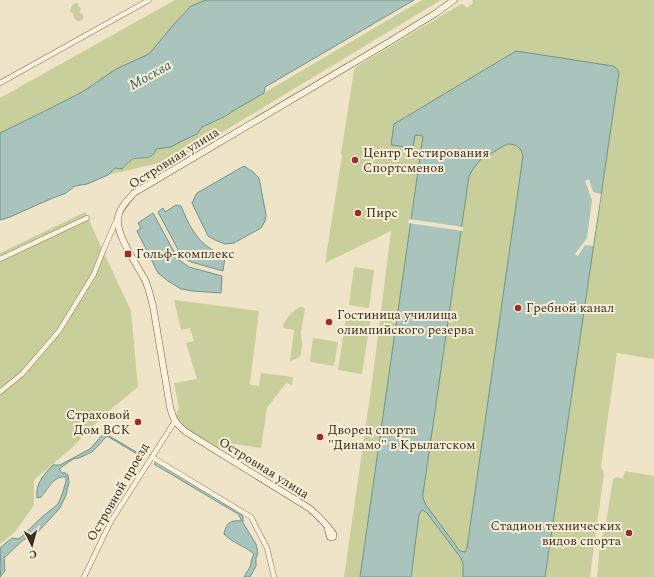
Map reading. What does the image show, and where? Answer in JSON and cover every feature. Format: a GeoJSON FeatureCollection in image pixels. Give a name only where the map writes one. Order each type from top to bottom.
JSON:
{"type":"FeatureCollection","features":[{"type":"Feature","properties":{"kind":"street"},"geometry":{"type":"LineString","coordinates":[[0,84],[149,0]]}},
{"type":"Feature","properties":{"kind":"street","name":"Островная улица"},"geometry":{"type":"LineString","coordinates":[[118,217],[123,206],[134,193],[389,42],[454,0]]}},
{"type":"Feature","properties":{"kind":"street"},"geometry":{"type":"LineString","coordinates":[[120,204],[128,200]]}},
{"type":"Feature","properties":{"kind":"street"},"geometry":{"type":"LineString","coordinates":[[0,392],[22,374],[59,331],[94,274],[118,217]]}},
{"type":"Feature","properties":{"kind":"street"},"geometry":{"type":"LineString","coordinates":[[118,217],[118,227],[122,238],[146,282],[150,293],[170,407],[175,421]]}},
{"type":"Feature","properties":{"kind":"street"},"geometry":{"type":"LineString","coordinates":[[0,259],[87,218]]}},
{"type":"Feature","properties":{"kind":"street","name":"Островная улица"},"geometry":{"type":"LineString","coordinates":[[175,421],[179,427],[186,432],[308,508],[322,519],[333,533]]}},
{"type":"Feature","properties":{"kind":"street","name":"Островной проезд"},"geometry":{"type":"LineString","coordinates":[[84,577],[111,521],[175,421]]}},
{"type":"Feature","properties":{"kind":"street"},"geometry":{"type":"LineString","coordinates":[[152,457],[251,516],[267,548],[274,577]]}},
{"type":"Feature","properties":{"kind":"green space"},"geometry":{"type":"Polygon","coordinates":[[[175,0],[206,0],[191,6],[149,54],[116,69],[84,91],[0,133],[0,98],[175,0]]]}},
{"type":"Feature","properties":{"kind":"green space"},"geometry":{"type":"Polygon","coordinates":[[[422,0],[441,0],[171,163],[158,163],[108,175],[115,168],[122,169],[131,160],[150,157],[156,149],[171,147],[202,127],[226,117],[233,111],[422,0]]]}},
{"type":"Feature","properties":{"kind":"green space","name":"Гребной канал"},"geometry":{"type":"Polygon","coordinates":[[[472,0],[654,0],[654,359],[617,353],[601,466],[604,474],[590,577],[344,577],[372,382],[391,231],[325,263],[354,70],[356,67],[461,4],[467,8],[473,3],[472,0]]]}},
{"type":"Feature","properties":{"kind":"green space"},"geometry":{"type":"Polygon","coordinates":[[[75,3],[78,3],[78,6],[81,9],[79,12],[83,15],[83,19],[80,21],[77,21],[74,18],[73,13],[70,12],[71,7],[75,3]]]}},
{"type":"Feature","properties":{"kind":"green space"},"geometry":{"type":"Polygon","coordinates":[[[85,212],[131,311],[138,387],[105,414],[73,447],[34,480],[34,505],[15,532],[0,544],[0,253],[85,212]]]}},
{"type":"Feature","properties":{"kind":"green space"},"geometry":{"type":"Polygon","coordinates":[[[354,267],[374,270],[369,308],[349,305],[354,267]]]}},
{"type":"Feature","properties":{"kind":"green space"},"geometry":{"type":"Polygon","coordinates":[[[174,300],[259,311],[250,383],[251,385],[259,386],[261,373],[293,377],[292,385],[286,383],[267,408],[261,448],[222,442],[219,448],[186,429],[179,421],[176,415],[179,407],[174,383],[197,379],[186,343],[194,341],[190,328],[181,330],[174,300]]]}},
{"type":"Feature","properties":{"kind":"green space"},"geometry":{"type":"Polygon","coordinates":[[[300,307],[305,309],[301,332],[301,355],[290,361],[294,330],[283,328],[285,321],[289,316],[300,307]]]}},
{"type":"Feature","properties":{"kind":"green space"},"geometry":{"type":"Polygon","coordinates":[[[347,312],[371,316],[362,374],[338,370],[347,312]]]}},
{"type":"Feature","properties":{"kind":"green space"},"geometry":{"type":"Polygon","coordinates":[[[313,338],[338,342],[334,366],[310,362],[313,338]]]}},
{"type":"Feature","properties":{"kind":"green space","name":"Стадион технических видов спорта"},"geometry":{"type":"Polygon","coordinates":[[[625,471],[654,476],[654,577],[597,577],[600,543],[606,523],[613,479],[616,477],[623,478],[625,471]]]}},
{"type":"Feature","properties":{"kind":"water","name":"Москва"},"geometry":{"type":"Polygon","coordinates":[[[206,0],[414,0],[265,87],[264,93],[226,116],[202,127],[197,134],[171,147],[156,149],[151,156],[131,160],[122,169],[115,168],[108,175],[87,184],[75,186],[66,193],[0,220],[0,133],[84,91],[116,69],[149,54],[191,6],[206,0]]]}},
{"type":"Feature","properties":{"kind":"water","name":"Гребной канал"},"geometry":{"type":"Polygon","coordinates":[[[516,51],[613,66],[619,73],[545,577],[463,577],[463,564],[461,558],[427,513],[423,510],[419,515],[411,577],[360,577],[423,136],[415,135],[413,148],[391,145],[394,124],[516,51]],[[507,144],[480,160],[469,176],[423,494],[426,505],[460,551],[465,552],[467,548],[523,156],[519,148],[507,144]]]}},
{"type":"Feature","properties":{"kind":"water"},"geometry":{"type":"Polygon","coordinates":[[[244,166],[259,178],[266,215],[265,221],[261,228],[234,243],[225,244],[208,236],[192,203],[197,193],[244,166]]]}},
{"type":"Feature","properties":{"kind":"water"},"geometry":{"type":"Polygon","coordinates":[[[176,205],[181,206],[189,224],[205,245],[225,257],[223,271],[191,262],[182,257],[158,212],[163,208],[165,212],[176,205]]]}},
{"type":"Feature","properties":{"kind":"water"},"geometry":{"type":"Polygon","coordinates":[[[153,213],[178,259],[189,267],[222,276],[221,293],[181,289],[158,273],[137,231],[141,228],[138,223],[153,213]]]}},
{"type":"Feature","properties":{"kind":"water"},"geometry":{"type":"Polygon","coordinates":[[[104,433],[138,453],[137,454],[107,436],[92,452],[73,459],[59,469],[63,474],[64,472],[68,475],[69,482],[66,495],[60,508],[35,535],[23,540],[4,558],[5,571],[0,577],[1,547],[12,538],[19,539],[58,504],[63,492],[66,477],[55,480],[41,497],[37,498],[37,488],[43,476],[53,465],[60,465],[90,449],[104,433]]]}},
{"type":"Feature","properties":{"kind":"water"},"geometry":{"type":"Polygon","coordinates":[[[156,462],[239,512],[243,517],[243,523],[256,544],[258,553],[256,558],[256,566],[250,577],[244,577],[250,567],[254,555],[253,553],[224,534],[229,523],[241,521],[238,514],[154,464],[156,462]]]}},
{"type":"Feature","properties":{"kind":"pier"},"geometry":{"type":"Polygon","coordinates":[[[589,179],[593,192],[601,194],[593,246],[585,245],[578,256],[575,254],[587,238],[592,200],[585,181],[589,179]]]}},
{"type":"Feature","properties":{"kind":"pier"},"geometry":{"type":"Polygon","coordinates":[[[409,219],[463,227],[463,231],[408,223],[409,219]]]}},
{"type":"Feature","properties":{"kind":"place","name":"Центр Тестирования Спортсменов"},"geometry":{"type":"Point","coordinates":[355,160]}},
{"type":"Feature","properties":{"kind":"place","name":"Пирс"},"geometry":{"type":"Point","coordinates":[358,213]}},
{"type":"Feature","properties":{"kind":"place","name":"Гольф-комплекс"},"geometry":{"type":"Point","coordinates":[128,254]}},
{"type":"Feature","properties":{"kind":"place","name":"Гребной канал"},"geometry":{"type":"Point","coordinates":[518,308]}},
{"type":"Feature","properties":{"kind":"place","name":"Гостиница училища олимпийского резерва"},"geometry":{"type":"Point","coordinates":[329,322]}},
{"type":"Feature","properties":{"kind":"place","name":"Страховой Дом ВСК"},"geometry":{"type":"Point","coordinates":[138,422]}},
{"type":"Feature","properties":{"kind":"place","name":"Дворец спорта \"Динамо\" в Крылатском"},"geometry":{"type":"Point","coordinates":[320,437]}},
{"type":"Feature","properties":{"kind":"place","name":"Стадион технических видов спорта"},"geometry":{"type":"Point","coordinates":[629,533]}}]}
